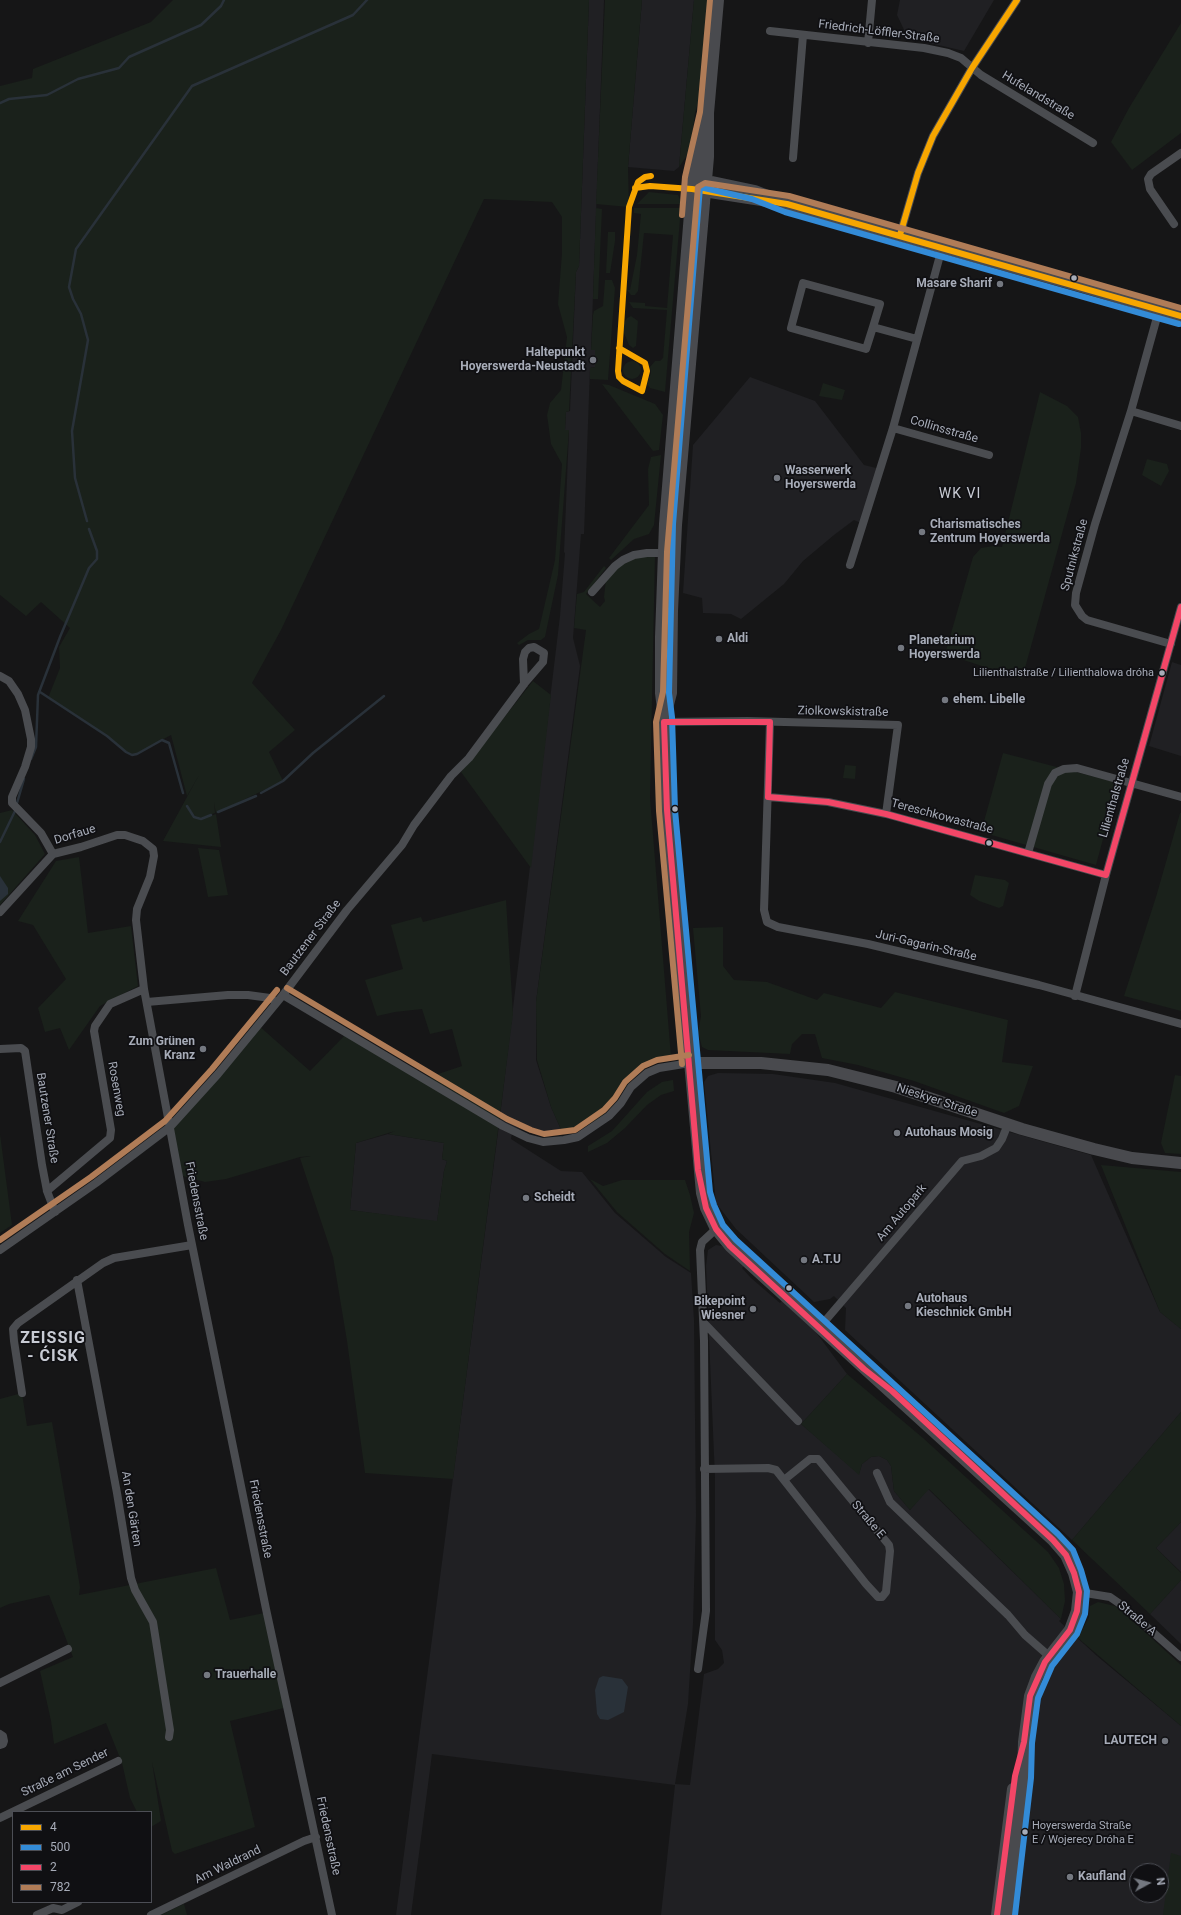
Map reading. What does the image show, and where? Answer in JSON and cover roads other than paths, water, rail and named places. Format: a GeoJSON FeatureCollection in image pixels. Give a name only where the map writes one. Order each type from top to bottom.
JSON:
{"type":"FeatureCollection","features":[{"type":"Feature","properties":{"kind":"main road"},"geometry":{"type":"LineString","coordinates":[[669,553],[705,185],[708,113],[718,0]]}},
{"type":"Feature","properties":{"kind":"main road"},"geometry":{"type":"LineString","coordinates":[[708,113],[693,184],[674,408],[669,553],[671,693],[664,719],[667,810],[702,1193],[706,1208],[716,1229],[730,1246],[864,1369],[892,1391],[1053,1540],[1066,1555],[1074,1573],[1079,1592],[1077,1611],[1070,1630],[1049,1656],[1037,1677],[1030,1696],[1024,1742],[1023,1777],[1006,1915]]}},
{"type":"Feature","properties":{"kind":"main road"},"geometry":{"type":"LineString","coordinates":[[693,184],[705,185],[787,204],[1181,316]]}},
{"type":"Feature","properties":{"kind":"main road","name":"Nieskyer Straße"},"geometry":{"type":"LineString","coordinates":[[690,1064],[761,1063],[828,1070],[896,1087],[1008,1124],[1094,1149],[1132,1158],[1181,1163]]}},
{"type":"Feature","properties":{"kind":"main road"},"geometry":{"type":"LineString","coordinates":[[997,1915],[1015,1776],[1024,1742]]}},
{"type":"Feature","properties":{"kind":"street"},"geometry":{"type":"LineString","coordinates":[[868,43],[872,0]]}},
{"type":"Feature","properties":{"kind":"street"},"geometry":{"type":"LineString","coordinates":[[900,235],[918,173],[926,152],[972,68],[1017,0]]}},
{"type":"Feature","properties":{"kind":"street","name":"Friedrich-Löffler-Straße"},"geometry":{"type":"LineString","coordinates":[[770,31],[938,50],[961,58],[972,68]]}},
{"type":"Feature","properties":{"kind":"street","name":"Friedrich-Löffler-Straße"},"geometry":{"type":"LineString","coordinates":[[793,158],[803,35]]}},
{"type":"Feature","properties":{"kind":"street","name":"Hufelandstraße"},"geometry":{"type":"LineString","coordinates":[[972,68],[1093,143]]}},
{"type":"Feature","properties":{"kind":"street"},"geometry":{"type":"LineString","coordinates":[[1174,224],[1150,189],[1148,179],[1151,174],[1181,153]]}},
{"type":"Feature","properties":{"kind":"street","name":"Collinsstraße"},"geometry":{"type":"LineString","coordinates":[[850,565],[893,428],[942,248]]}},
{"type":"Feature","properties":{"kind":"street"},"geometry":{"type":"LineString","coordinates":[[803,283],[880,304],[873,327],[866,349],[791,328],[803,283]]}},
{"type":"Feature","properties":{"kind":"street","name":"Sputnikstraße"},"geometry":{"type":"LineString","coordinates":[[1159,310],[1131,411],[1095,524],[1076,593],[1075,605],[1082,616],[1088,620],[1171,644]]}},
{"type":"Feature","properties":{"kind":"street"},"geometry":{"type":"LineString","coordinates":[[873,327],[917,339]]}},
{"type":"Feature","properties":{"kind":"street"},"geometry":{"type":"LineString","coordinates":[[1131,411],[1181,426]]}},
{"type":"Feature","properties":{"kind":"street","name":"Collinsstraße"},"geometry":{"type":"LineString","coordinates":[[893,428],[989,455]]}},
{"type":"Feature","properties":{"kind":"street"},"geometry":{"type":"LineString","coordinates":[[592,592],[615,566],[623,560],[634,555],[669,553]]}},
{"type":"Feature","properties":{"kind":"street","name":"Lilienthalstraße"},"geometry":{"type":"LineString","coordinates":[[1075,996],[1131,783],[1181,607]]}},
{"type":"Feature","properties":{"kind":"street"},"geometry":{"type":"LineString","coordinates":[[0,676],[9,681],[18,694],[25,710],[32,740],[25,767],[12,797],[12,803],[41,833],[53,854]]}},
{"type":"Feature","properties":{"kind":"street","name":"Bautzener Straße"},"geometry":{"type":"LineString","coordinates":[[0,1250],[55,1212],[170,1127],[218,1074],[283,995],[315,950],[402,845],[414,825],[451,776],[469,758],[524,684]]}},
{"type":"Feature","properties":{"kind":"street","name":"Ziolkowskistraße"},"geometry":{"type":"LineString","coordinates":[[664,719],[898,725],[886,814]]}},
{"type":"Feature","properties":{"kind":"street"},"geometry":{"type":"LineString","coordinates":[[768,797],[770,722]]}},
{"type":"Feature","properties":{"kind":"street"},"geometry":{"type":"LineString","coordinates":[[1028,853],[1048,784],[1055,773],[1064,769],[1073,767],[1181,798]]}},
{"type":"Feature","properties":{"kind":"street","name":"Tereschkowastraße"},"geometry":{"type":"LineString","coordinates":[[768,797],[828,802],[886,814],[1106,875]]}},
{"type":"Feature","properties":{"kind":"street","name":"Juri-Gagarin-Straße"},"geometry":{"type":"LineString","coordinates":[[768,797],[764,910],[765,917],[771,924],[1039,985],[1181,1024]]}},
{"type":"Feature","properties":{"kind":"street","name":"Dorfaue"},"geometry":{"type":"LineString","coordinates":[[0,912],[53,854],[81,847],[117,835],[125,835],[143,841],[153,849],[154,856],[150,877],[137,909],[136,920],[144,989]]}},
{"type":"Feature","properties":{"kind":"street"},"geometry":{"type":"LineString","coordinates":[[144,989],[170,1127]]}},
{"type":"Feature","properties":{"kind":"street","name":"Rosenweg"},"geometry":{"type":"LineString","coordinates":[[47,1191],[110,1138],[111,1130],[94,1031],[95,1026],[106,1007],[144,989]]}},
{"type":"Feature","properties":{"kind":"street"},"geometry":{"type":"LineString","coordinates":[[147,1002],[228,995],[248,995],[270,998],[276,1002]]}},
{"type":"Feature","properties":{"kind":"street"},"geometry":{"type":"LineString","coordinates":[[283,995],[512,1131],[528,1138],[543,1142],[578,1137],[609,1116],[621,1103],[631,1087],[647,1074],[659,1068],[690,1064]]}},
{"type":"Feature","properties":{"kind":"street","name":"Bautzener Straße"},"geometry":{"type":"LineString","coordinates":[[0,1049],[21,1048],[25,1051],[47,1191],[55,1212]]}},
{"type":"Feature","properties":{"kind":"street","name":"Am Autopark"},"geometry":{"type":"LineString","coordinates":[[819,1328],[962,1161],[981,1156],[996,1148],[1002,1139],[1008,1124]]}},
{"type":"Feature","properties":{"kind":"street","name":"Friedensstraße"},"geometry":{"type":"LineString","coordinates":[[170,1127],[192,1245],[266,1610],[332,1915]]}},
{"type":"Feature","properties":{"kind":"street"},"geometry":{"type":"LineString","coordinates":[[698,1669],[706,1611],[704,1323],[700,1250],[702,1242],[716,1229]]}},
{"type":"Feature","properties":{"kind":"street"},"geometry":{"type":"LineString","coordinates":[[22,1393],[14,1329],[18,1323],[103,1263],[114,1258],[192,1245]]}},
{"type":"Feature","properties":{"kind":"street","name":"An den Gärten"},"geometry":{"type":"LineString","coordinates":[[78,1280],[116,1486],[131,1578],[135,1590],[153,1622],[170,1730],[169,1737]]}},
{"type":"Feature","properties":{"kind":"street"},"geometry":{"type":"LineString","coordinates":[[704,1323],[798,1421]]}},
{"type":"Feature","properties":{"kind":"street","name":"Straße E"},"geometry":{"type":"LineString","coordinates":[[704,1469],[768,1468],[776,1470],[866,1584],[878,1597],[882,1596],[886,1592],[890,1551],[888,1544],[818,1459],[810,1459],[784,1480]]}},
{"type":"Feature","properties":{"kind":"street"},"geometry":{"type":"LineString","coordinates":[[877,1473],[890,1502],[1008,1615],[1025,1635],[1049,1656]]}},
{"type":"Feature","properties":{"kind":"street","name":"Straße A"},"geometry":{"type":"LineString","coordinates":[[1079,1592],[1110,1597],[1181,1657]]}},
{"type":"Feature","properties":{"kind":"street"},"geometry":{"type":"LineString","coordinates":[[0,1683],[68,1649]]}},
{"type":"Feature","properties":{"kind":"street"},"geometry":{"type":"LineString","coordinates":[[0,1734],[3,1736],[4,1741],[3,1744],[0,1745]]}},
{"type":"Feature","properties":{"kind":"street","name":"Straße am Sender"},"geometry":{"type":"LineString","coordinates":[[18,1811],[118,1761]]}},
{"type":"Feature","properties":{"kind":"street","name":"Straße am Sender"},"geometry":{"type":"LineString","coordinates":[[0,1818],[12,1813]]}},
{"type":"Feature","properties":{"kind":"street","name":"Am Waldrand"},"geometry":{"type":"LineString","coordinates":[[151,1915],[304,1841],[316,1838]]}},
{"type":"Feature","properties":{"kind":"street"},"geometry":{"type":"LineString","coordinates":[[37,1915],[53,1908],[62,1910],[76,1903]]}},
{"type":"Feature","properties":{"kind":"waterway"},"geometry":{"type":"LineString","coordinates":[[0,103],[9,99],[47,95],[78,79],[119,68],[129,57],[201,25],[221,6],[224,0]]}},
{"type":"Feature","properties":{"kind":"waterway"},"geometry":{"type":"LineString","coordinates":[[87,521],[75,478],[72,431],[88,340],[81,314],[73,299],[69,287],[76,249],[192,86],[353,15],[367,0]]}},
{"type":"Feature","properties":{"kind":"waterway"},"geometry":{"type":"LineString","coordinates":[[31,759],[36,747],[38,695],[89,568],[97,559],[97,551],[89,529]]}},
{"type":"Feature","properties":{"kind":"waterway"},"geometry":{"type":"LineString","coordinates":[[40,692],[107,736],[126,752],[132,755],[137,754],[162,740],[169,743],[183,793]]}},
{"type":"Feature","properties":{"kind":"waterway"},"geometry":{"type":"LineString","coordinates":[[261,793],[283,781],[313,753],[384,696]]}},
{"type":"Feature","properties":{"kind":"waterway"},"geometry":{"type":"LineString","coordinates":[[17,803],[24,779]]}},
{"type":"Feature","properties":{"kind":"waterway"},"geometry":{"type":"LineString","coordinates":[[218,812],[256,796]]}},
{"type":"Feature","properties":{"kind":"waterway"},"geometry":{"type":"LineString","coordinates":[[187,806],[194,817],[201,819],[211,815]]}},
{"type":"Feature","properties":{"kind":"waterway"},"geometry":{"type":"LineString","coordinates":[[0,842],[15,811]]}},
{"type":"Feature","properties":{"kind":"place","name":"Masare Sharif"},"geometry":{"type":"Point","coordinates":[1000,284]}},
{"type":"Feature","properties":{"kind":"place","name":"Haltepunkt Hoyerswerda-Neustadt"},"geometry":{"type":"Point","coordinates":[593,360]}},
{"type":"Feature","properties":{"kind":"place","name":"Wasserwerk Hoyerswerda"},"geometry":{"type":"Point","coordinates":[777,478]}},
{"type":"Feature","properties":{"kind":"place","name":"Charismatisches Zentrum Hoyerswerda"},"geometry":{"type":"Point","coordinates":[922,532]}},
{"type":"Feature","properties":{"kind":"place","name":"Aldi"},"geometry":{"type":"Point","coordinates":[719,639]}},
{"type":"Feature","properties":{"kind":"place","name":"Planetarium Hoyerswerda"},"geometry":{"type":"Point","coordinates":[901,648]}},
{"type":"Feature","properties":{"kind":"place","name":"Lilienthalstraße / Lilienthalowa dróha"},"geometry":{"type":"Point","coordinates":[1162,673]}},
{"type":"Feature","properties":{"kind":"place","name":"ehem. Libelle"},"geometry":{"type":"Point","coordinates":[945,700]}},
{"type":"Feature","properties":{"kind":"place","name":"Zum Grünen Kranz"},"geometry":{"type":"Point","coordinates":[203,1049]}},
{"type":"Feature","properties":{"kind":"place","name":"Autohaus Mosig"},"geometry":{"type":"Point","coordinates":[897,1133]}},
{"type":"Feature","properties":{"kind":"place","name":"Scheidt"},"geometry":{"type":"Point","coordinates":[526,1198]}},
{"type":"Feature","properties":{"kind":"place","name":"A.T.U"},"geometry":{"type":"Point","coordinates":[804,1260]}},
{"type":"Feature","properties":{"kind":"place","name":"Autohaus Kieschnick GmbH"},"geometry":{"type":"Point","coordinates":[908,1306]}},
{"type":"Feature","properties":{"kind":"place","name":"Bikepoint Wiesner"},"geometry":{"type":"Point","coordinates":[753,1309]}},
{"type":"Feature","properties":{"kind":"place","name":"Trauerhalle"},"geometry":{"type":"Point","coordinates":[207,1675]}},
{"type":"Feature","properties":{"kind":"place","name":"LAUTECH"},"geometry":{"type":"Point","coordinates":[1165,1741]}},
{"type":"Feature","properties":{"kind":"place","name":"Hoyerswerda Straße E / Wojerecy Dróha E"},"geometry":{"type":"Point","coordinates":[1025,1832]}},
{"type":"Feature","properties":{"kind":"place","name":"Kaufland"},"geometry":{"type":"Point","coordinates":[1070,1877]}},
{"type":"Feature","properties":{"kind":"district","name":"WK VI"},"geometry":{"type":"Point","coordinates":[960,494]}},
{"type":"Feature","properties":{"kind":"district","name":"ZEISSIG - ĆISK"},"geometry":{"type":"Point","coordinates":[53,1348]}}]}
